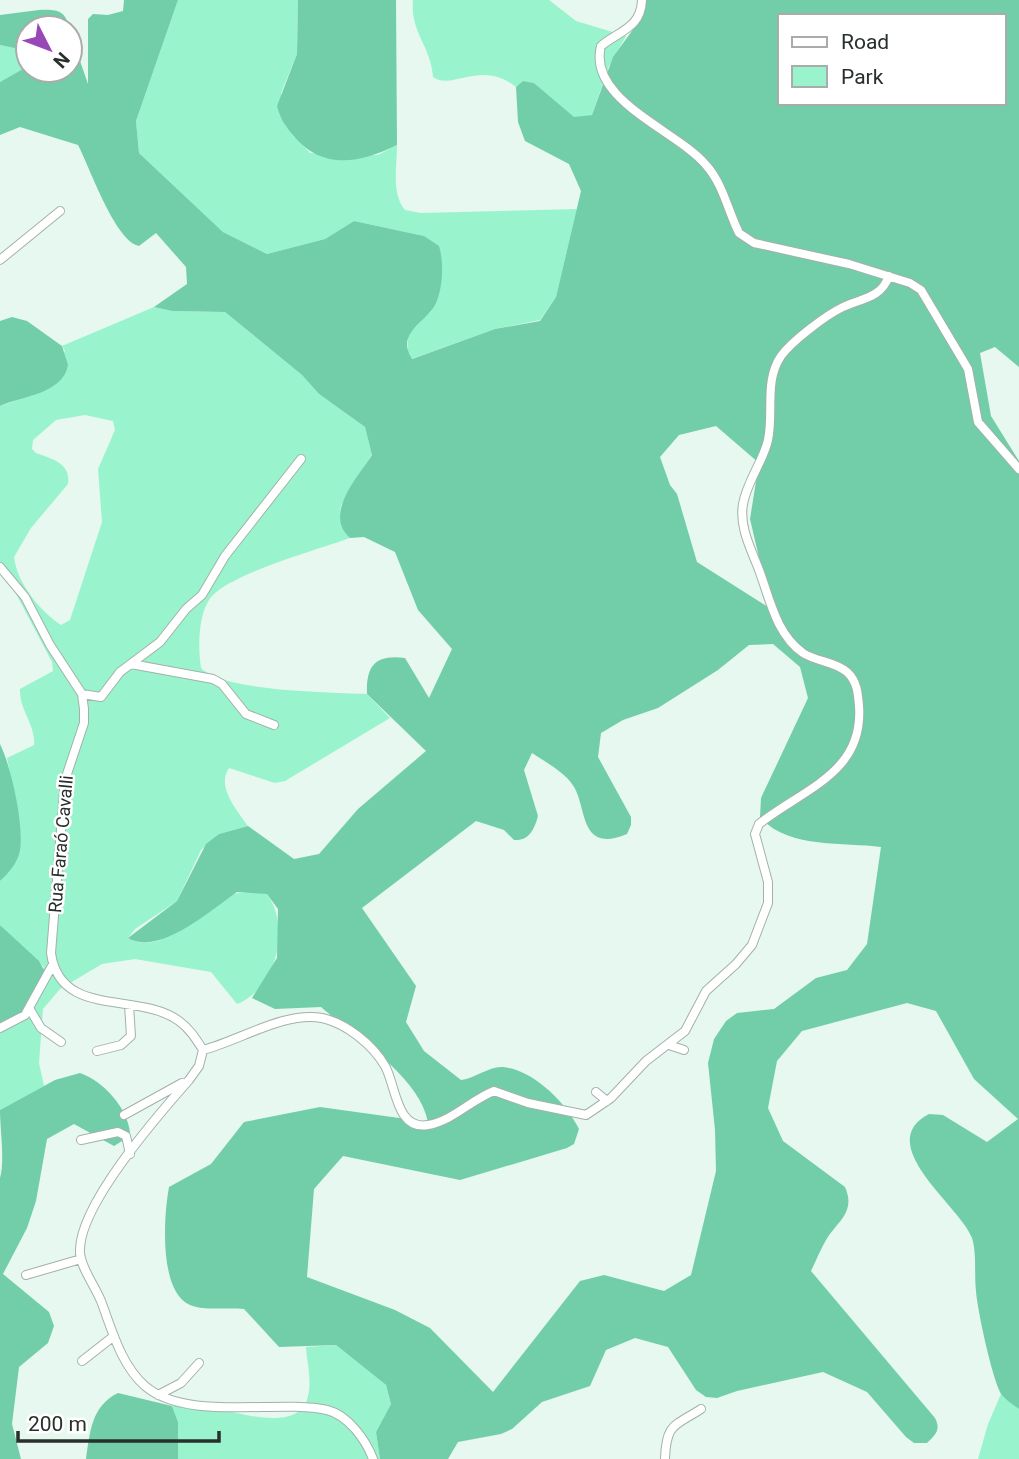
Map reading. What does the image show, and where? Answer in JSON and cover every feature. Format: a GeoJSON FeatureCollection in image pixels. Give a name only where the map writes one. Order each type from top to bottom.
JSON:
{"type":"FeatureCollection","features":[{"type":"Feature","properties":{"kind":"street"},"geometry":{"type":"LineString","coordinates":[[642,0],[638,19],[631,27],[601,46],[601,73],[617,94],[704,162],[716,178],[739,233],[754,243],[889,276],[921,290],[968,369],[978,422],[1018,467]]}},
{"type":"Feature","properties":{"kind":"street"},"geometry":{"type":"LineString","coordinates":[[0,260],[60,211]]}},
{"type":"Feature","properties":{"kind":"street"},"geometry":{"type":"LineString","coordinates":[[373,1459],[368,1445],[346,1420],[328,1410],[223,1408],[157,1395],[130,1370],[81,1259],[80,1235],[119,1165],[193,1075],[203,1050],[279,1024],[303,1018],[328,1020],[345,1028],[375,1053],[386,1068],[402,1114],[410,1122],[421,1126],[445,1119],[494,1091],[573,1114],[586,1115],[607,1101],[646,1061],[685,1031],[706,991],[736,964],[757,937],[768,903],[768,882],[755,834],[759,824],[832,774],[851,754],[857,740],[860,717],[855,683],[837,665],[804,654],[789,639],[771,608],[742,516],[746,492],[768,439],[771,385],[782,356],[836,311],[872,297],[885,287],[889,276]]}},
{"type":"Feature","properties":{"kind":"street"},"geometry":{"type":"LineString","coordinates":[[0,567],[25,597],[50,645],[82,694],[101,697],[120,672],[160,642],[186,609],[202,595],[225,556],[302,459]]}},
{"type":"Feature","properties":{"kind":"street"},"geometry":{"type":"LineString","coordinates":[[131,664],[213,679],[222,684],[246,714],[274,725]]}},
{"type":"Feature","properties":{"kind":"street","name":"Rua Faraó Cavalli"},"geometry":{"type":"LineString","coordinates":[[52,966],[65,780],[84,723],[82,694]]}},
{"type":"Feature","properties":{"kind":"street"},"geometry":{"type":"LineString","coordinates":[[52,966],[61,983],[70,990],[157,1011],[178,1020],[191,1031],[203,1050]]}},
{"type":"Feature","properties":{"kind":"street"},"geometry":{"type":"LineString","coordinates":[[0,1028],[25,1015],[52,966]]}},
{"type":"Feature","properties":{"kind":"street"},"geometry":{"type":"LineString","coordinates":[[97,1051],[121,1045],[131,1036],[129,1005]]}},
{"type":"Feature","properties":{"kind":"street"},"geometry":{"type":"LineString","coordinates":[[29,1008],[41,1028],[61,1042]]}},
{"type":"Feature","properties":{"kind":"street"},"geometry":{"type":"LineString","coordinates":[[669,1045],[684,1050]]}},
{"type":"Feature","properties":{"kind":"street"},"geometry":{"type":"LineString","coordinates":[[124,1115],[175,1088],[193,1075]]}},
{"type":"Feature","properties":{"kind":"street"},"geometry":{"type":"LineString","coordinates":[[596,1092],[607,1101]]}},
{"type":"Feature","properties":{"kind":"street"},"geometry":{"type":"LineString","coordinates":[[81,1140],[118,1132],[126,1136],[130,1154]]}},
{"type":"Feature","properties":{"kind":"street"},"geometry":{"type":"LineString","coordinates":[[26,1275],[81,1259]]}},
{"type":"Feature","properties":{"kind":"street"},"geometry":{"type":"LineString","coordinates":[[82,1361],[114,1336]]}},
{"type":"Feature","properties":{"kind":"street"},"geometry":{"type":"LineString","coordinates":[[157,1395],[181,1383],[199,1363]]}},
{"type":"Feature","properties":{"kind":"street"},"geometry":{"type":"LineString","coordinates":[[665,1459],[666,1439],[673,1425],[701,1409]]}},
{"type":"Feature","properties":{"kind":"green space"},"geometry":{"type":"Polygon","coordinates":[[[124,0],[178,0],[136,121],[139,153],[223,232],[267,254],[325,239],[354,221],[424,236],[439,246],[442,267],[440,290],[432,310],[414,328],[407,342],[412,359],[495,329],[540,321],[556,297],[581,191],[569,164],[525,141],[518,122],[516,87],[523,81],[534,83],[574,117],[592,115],[613,57],[637,24],[643,0],[1019,0],[1019,367],[995,347],[980,353],[991,416],[1019,461],[1019,1409],[1002,1395],[990,1361],[977,1300],[972,1238],[914,1159],[910,1142],[914,1127],[929,1114],[943,1115],[987,1142],[1018,1119],[974,1079],[936,1011],[907,1003],[802,1031],[777,1061],[768,1108],[783,1141],[845,1187],[848,1196],[847,1210],[826,1240],[811,1271],[935,1418],[937,1432],[927,1443],[914,1443],[906,1437],[867,1392],[823,1372],[717,1398],[706,1397],[696,1390],[668,1347],[635,1338],[606,1350],[590,1386],[542,1402],[512,1429],[501,1434],[458,1442],[448,1459],[380,1459],[376,1432],[391,1404],[386,1385],[336,1345],[279,1347],[244,1309],[196,1307],[180,1297],[168,1269],[166,1251],[169,1187],[211,1164],[244,1122],[320,1107],[428,1122],[422,1105],[399,1073],[321,1007],[275,1009],[252,998],[277,958],[278,909],[267,894],[237,892],[185,928],[155,941],[141,942],[128,938],[177,901],[206,844],[219,834],[248,826],[294,859],[319,854],[358,809],[426,751],[367,694],[368,676],[374,664],[386,658],[405,658],[429,698],[452,649],[418,610],[395,552],[364,537],[350,538],[343,528],[341,507],[372,455],[365,427],[319,394],[302,375],[225,312],[172,311],[154,307],[187,284],[186,267],[156,233],[139,246],[121,231],[104,202],[78,145],[20,127],[0,135],[0,82],[14,74],[14,84],[84,84],[84,72],[88,84],[88,19],[93,14],[108,15],[123,11],[124,0]],[[716,426],[679,435],[660,457],[670,485],[677,494],[697,562],[771,609],[750,519],[759,463],[716,426]],[[773,644],[749,645],[718,670],[658,708],[623,720],[601,733],[598,757],[631,817],[627,834],[611,839],[600,838],[592,833],[572,784],[559,771],[532,753],[524,770],[538,816],[527,837],[514,840],[504,830],[476,821],[362,908],[416,986],[406,1022],[424,1051],[461,1080],[498,1067],[515,1069],[526,1074],[548,1089],[579,1129],[574,1144],[567,1148],[460,1180],[343,1156],[314,1189],[307,1277],[395,1310],[430,1328],[493,1392],[580,1281],[604,1275],[664,1291],[691,1275],[716,1171],[708,1063],[714,1039],[726,1021],[737,1013],[774,1009],[816,978],[847,970],[867,944],[881,847],[800,839],[771,827],[760,817],[761,798],[808,698],[800,667],[773,644]]]}},
{"type":"Feature","properties":{"kind":"green space"},"geometry":{"type":"Polygon","coordinates":[[[178,0],[298,0],[297,54],[281,93],[285,125],[310,153],[378,155],[397,145],[396,188],[405,210],[421,213],[577,209],[556,297],[540,320],[495,329],[411,359],[408,354],[408,335],[431,311],[439,291],[442,264],[424,236],[354,221],[325,239],[267,254],[223,232],[139,153],[136,121],[178,0]]]}},
{"type":"Feature","properties":{"kind":"green space"},"geometry":{"type":"Polygon","coordinates":[[[298,0],[396,0],[397,145],[355,159],[328,159],[304,146],[285,125],[277,106],[297,54],[298,0]]]}},
{"type":"Feature","properties":{"kind":"green space"},"geometry":{"type":"Polygon","coordinates":[[[413,0],[549,0],[576,21],[626,36],[609,66],[592,115],[574,118],[534,83],[523,81],[516,87],[491,76],[480,75],[449,81],[433,77],[429,57],[417,31],[413,0]]]}},
{"type":"Feature","properties":{"kind":"green space"},"geometry":{"type":"Polygon","coordinates":[[[39,10],[63,14],[14,14],[14,48],[0,45],[0,15],[39,10]]]}},
{"type":"Feature","properties":{"kind":"green space"},"geometry":{"type":"Polygon","coordinates":[[[0,45],[14,48],[14,74],[0,82],[0,45]]]}},
{"type":"Feature","properties":{"kind":"green space"},"geometry":{"type":"Polygon","coordinates":[[[154,307],[172,311],[225,312],[302,375],[319,394],[365,427],[372,454],[341,505],[342,523],[350,538],[252,572],[218,591],[205,607],[199,642],[200,660],[201,668],[232,682],[280,689],[367,694],[390,718],[285,781],[275,783],[229,768],[226,790],[248,826],[219,834],[201,850],[177,901],[135,929],[128,938],[142,943],[157,941],[227,897],[242,892],[267,894],[278,923],[279,939],[276,955],[262,985],[251,996],[237,1004],[211,972],[135,959],[102,964],[60,989],[43,1009],[39,1063],[44,1086],[0,1110],[0,1028],[44,967],[0,925],[0,881],[10,868],[18,838],[17,807],[7,758],[34,745],[33,731],[22,704],[20,689],[53,671],[52,662],[13,588],[0,574],[0,406],[33,395],[65,351],[62,346],[154,307]],[[85,415],[56,420],[33,440],[32,449],[36,453],[54,460],[67,471],[68,484],[31,528],[14,557],[20,577],[31,596],[61,625],[70,620],[102,522],[98,469],[115,430],[113,421],[85,415]]]}},
{"type":"Feature","properties":{"kind":"green space"},"geometry":{"type":"Polygon","coordinates":[[[12,317],[27,321],[62,346],[68,365],[65,375],[50,388],[0,406],[0,321],[12,317]]]}},
{"type":"Feature","properties":{"kind":"green space"},"geometry":{"type":"Polygon","coordinates":[[[0,744],[16,796],[21,839],[17,859],[0,881],[0,744]]]}},
{"type":"Feature","properties":{"kind":"green space"},"geometry":{"type":"Polygon","coordinates":[[[0,925],[39,961],[48,977],[35,1000],[0,1028],[0,925]]]}},
{"type":"Feature","properties":{"kind":"green space"},"geometry":{"type":"Polygon","coordinates":[[[80,1073],[97,1082],[113,1096],[124,1113],[130,1132],[127,1138],[114,1146],[74,1124],[47,1139],[36,1201],[27,1228],[3,1274],[49,1312],[54,1326],[48,1343],[19,1367],[12,1424],[21,1459],[0,1459],[0,1110],[55,1080],[80,1073]]]}},
{"type":"Feature","properties":{"kind":"green space"},"geometry":{"type":"Polygon","coordinates":[[[336,1345],[386,1385],[391,1404],[376,1432],[380,1459],[178,1459],[178,1422],[172,1406],[205,1406],[263,1417],[292,1415],[302,1408],[308,1396],[306,1347],[336,1345]]]}},
{"type":"Feature","properties":{"kind":"green space"},"geometry":{"type":"Polygon","coordinates":[[[118,1393],[172,1406],[178,1422],[178,1459],[86,1459],[93,1421],[102,1405],[118,1393]]]}},
{"type":"Feature","properties":{"kind":"green space"},"geometry":{"type":"Polygon","coordinates":[[[1001,1394],[1019,1409],[1019,1459],[978,1459],[988,1424],[1001,1394]]]}}]}
